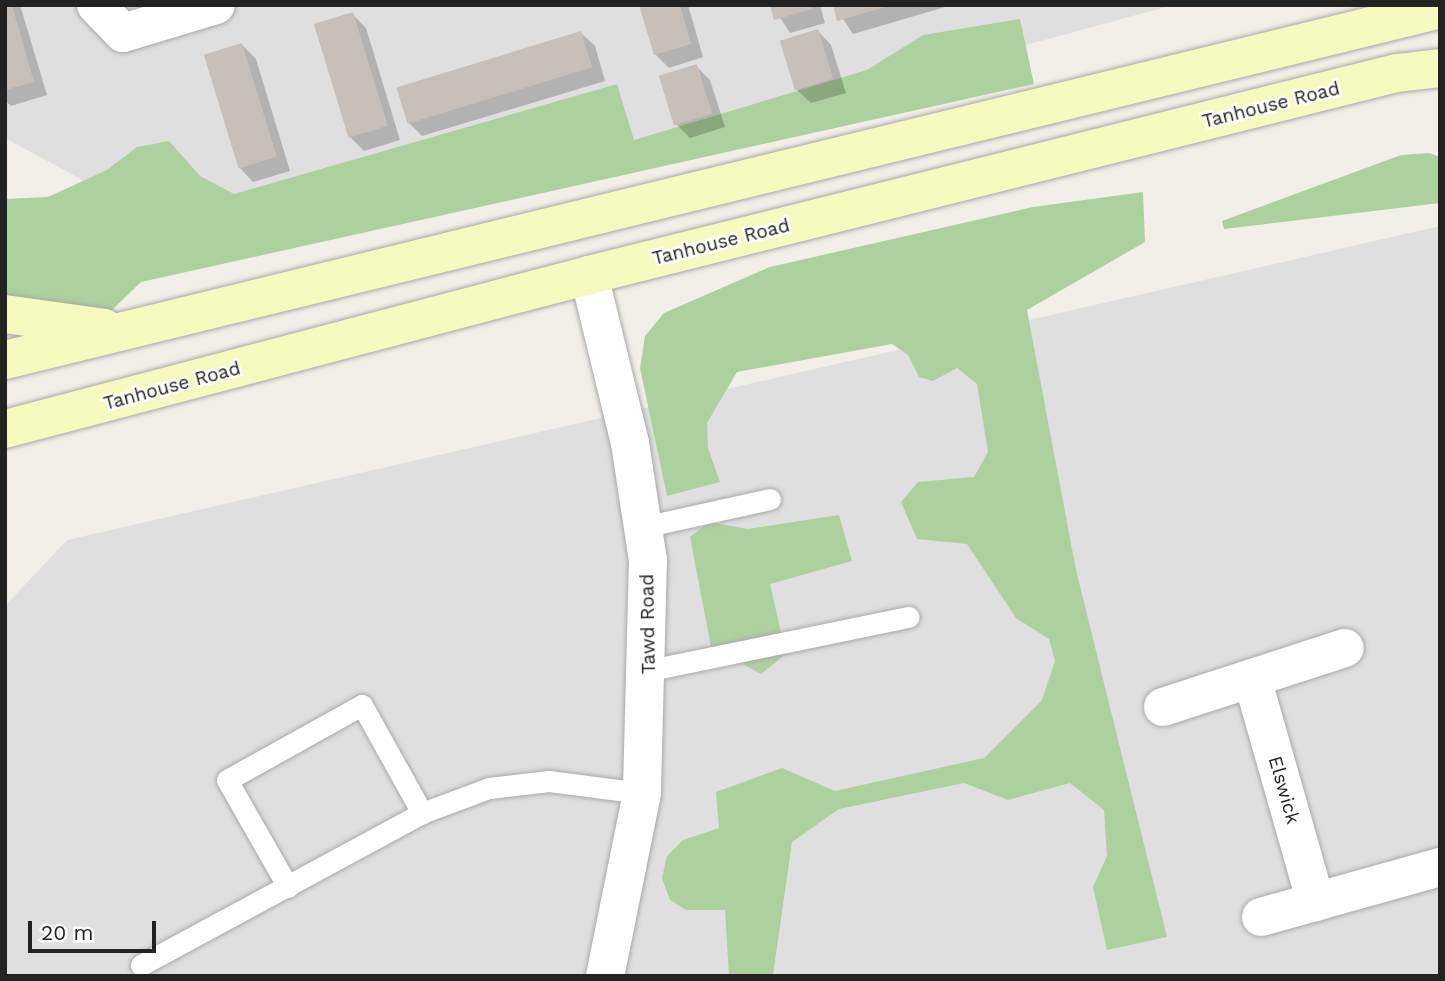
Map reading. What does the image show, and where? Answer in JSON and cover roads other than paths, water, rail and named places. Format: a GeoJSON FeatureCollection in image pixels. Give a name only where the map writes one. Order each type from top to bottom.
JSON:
{"type":"FeatureCollection","features":[{"type":"Feature","properties":{"kind":"street"},"geometry":{"type":"LineString","coordinates":[[96,5],[123,33],[216,5]]}},
{"type":"Feature","properties":{"kind":"street"},"geometry":{"type":"LineString","coordinates":[[5,360],[1440,9]]}},
{"type":"Feature","properties":{"kind":"street","name":"Tanhouse Road"},"geometry":{"type":"LineString","coordinates":[[5,429],[589,275],[1397,73],[1440,68]]}},
{"type":"Feature","properties":{"kind":"street","name":"Tawd Road"},"geometry":{"type":"LineString","coordinates":[[589,275],[630,443],[643,527],[650,670],[642,793],[605,976]]}},
{"type":"Feature","properties":{"kind":"street"},"geometry":{"type":"LineString","coordinates":[[5,314],[123,331]]}},
{"type":"Feature","properties":{"kind":"street"},"geometry":{"type":"LineString","coordinates":[[5,457],[142,394]]}},
{"type":"Feature","properties":{"kind":"street"},"geometry":{"type":"LineString","coordinates":[[1163,707],[1345,648]]}},
{"type":"Feature","properties":{"kind":"street","name":"Elswick"},"geometry":{"type":"LineString","coordinates":[[1252,678],[1316,901]]}},
{"type":"Feature","properties":{"kind":"street"},"geometry":{"type":"LineString","coordinates":[[1261,917],[1440,867]]}},
{"type":"Feature","properties":{"kind":"lane"},"geometry":{"type":"LineString","coordinates":[[643,527],[770,499]]}},
{"type":"Feature","properties":{"kind":"lane"},"geometry":{"type":"LineString","coordinates":[[650,670],[909,617]]}},
{"type":"Feature","properties":{"kind":"lane"},"geometry":{"type":"LineString","coordinates":[[288,887],[227,780],[337,718],[362,705],[422,813]]}},
{"type":"Feature","properties":{"kind":"lane"},"geometry":{"type":"LineString","coordinates":[[141,965],[422,813],[489,788],[549,780],[642,793]]}}]}
